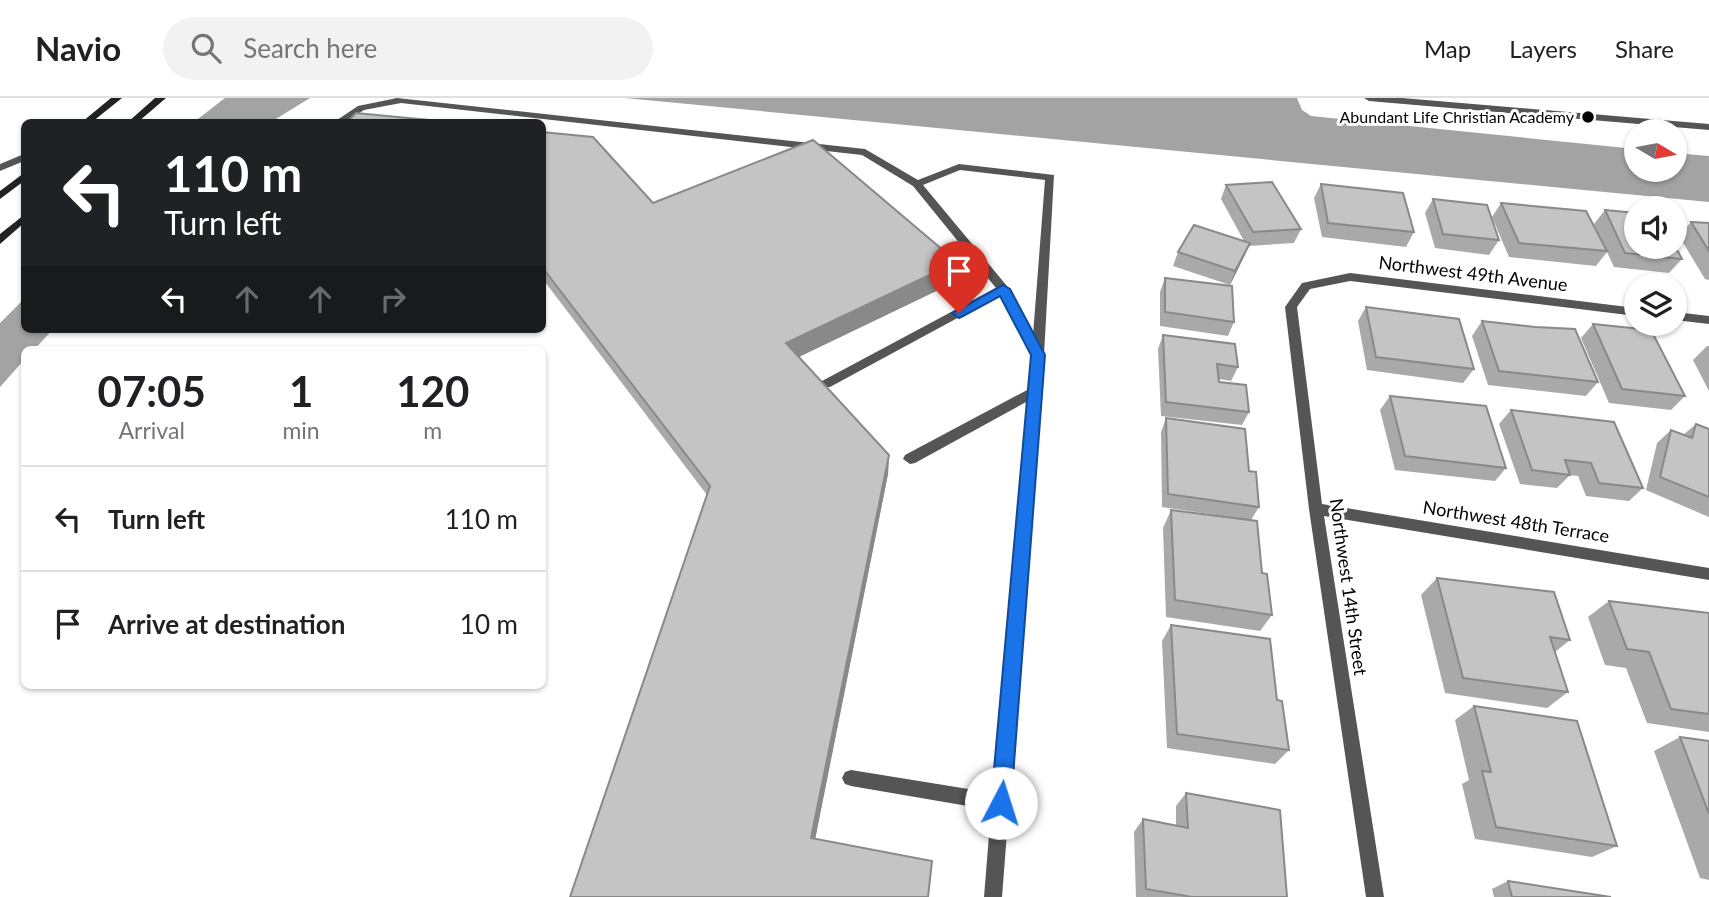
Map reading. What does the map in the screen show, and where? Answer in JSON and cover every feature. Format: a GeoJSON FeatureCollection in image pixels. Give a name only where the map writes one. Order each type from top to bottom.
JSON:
{"type":"FeatureCollection","features":[{"type":"Feature","properties":{"kind":"main road"},"geometry":{"type":"LineString","coordinates":[[91,119],[117,98]]}},
{"type":"Feature","properties":{"kind":"main road"},"geometry":{"type":"LineString","coordinates":[[136,119],[161,98]]}},
{"type":"Feature","properties":{"kind":"main road"},"geometry":{"type":"LineString","coordinates":[[0,196],[21,178]]}},
{"type":"Feature","properties":{"kind":"main road"},"geometry":{"type":"LineString","coordinates":[[0,240],[21,221]]}},
{"type":"Feature","properties":{"kind":"street"},"geometry":{"type":"LineString","coordinates":[[1368,98],[1709,127]]}},
{"type":"Feature","properties":{"kind":"street"},"geometry":{"type":"LineString","coordinates":[[344,119],[361,108],[401,100],[865,152],[917,184],[1003,289],[1038,355]]}},
{"type":"Feature","properties":{"kind":"street"},"geometry":{"type":"LineString","coordinates":[[0,168],[21,158]]}},
{"type":"Feature","properties":{"kind":"street"},"geometry":{"type":"LineString","coordinates":[[917,184],[959,167],[1050,177],[993,897]]}},
{"type":"Feature","properties":{"kind":"street","name":"Northwest 49th Avenue"},"geometry":{"type":"LineString","coordinates":[[1306,286],[1350,277],[1624,311]]}},
{"type":"Feature","properties":{"kind":"street","name":"Northwest 14th Street"},"geometry":{"type":"LineString","coordinates":[[1306,286],[1291,307],[1316,509],[1375,897]]}},
{"type":"Feature","properties":{"kind":"street"},"geometry":{"type":"LineString","coordinates":[[826,384],[1003,289]]}},
{"type":"Feature","properties":{"kind":"street"},"geometry":{"type":"LineString","coordinates":[[1687,317],[1709,320]]}},
{"type":"Feature","properties":{"kind":"street"},"geometry":{"type":"LineString","coordinates":[[910,459],[1035,391]]}},
{"type":"Feature","properties":{"kind":"street","name":"Northwest 48th Terrace"},"geometry":{"type":"LineString","coordinates":[[1316,509],[1709,574]]}},
{"type":"Feature","properties":{"kind":"street"},"geometry":{"type":"LineString","coordinates":[[851,778],[1001,803]]}},
{"type":"Feature","properties":{"kind":"shaded area"},"geometry":{"type":"Polygon","coordinates":[[[225,98],[310,98],[276,119],[198,119],[225,98]]]}},
{"type":"Feature","properties":{"kind":"shaded area"},"geometry":{"type":"Polygon","coordinates":[[[625,98],[1297,98],[1302,110],[1311,116],[1624,148],[1624,182],[1687,182],[1687,154],[1709,156],[1709,202],[1687,200],[1687,196],[1646,196],[625,98]]]}},
{"type":"Feature","properties":{"kind":"shaded area"},"geometry":{"type":"Polygon","coordinates":[[[21,302],[21,333],[49,333],[38,346],[21,346],[21,363],[0,387],[0,323],[21,302]]]}},
{"type":"Feature","properties":{"kind":"building"},"geometry":{"type":"Polygon","coordinates":[[[356,113],[419,119],[350,119],[356,113]]]}},
{"type":"Feature","properties":{"kind":"building"},"geometry":{"type":"Polygon","coordinates":[[[546,132],[593,137],[653,203],[813,140],[957,262],[786,343],[889,455],[811,838],[932,861],[928,897],[570,897],[710,486],[546,272],[546,132]]]}},
{"type":"Feature","properties":{"kind":"building"},"geometry":{"type":"Polygon","coordinates":[[[1272,182],[1301,229],[1253,232],[1226,185],[1272,182]]]}},
{"type":"Feature","properties":{"kind":"building"},"geometry":{"type":"Polygon","coordinates":[[[1321,184],[1403,193],[1414,232],[1328,223],[1321,184]]]}},
{"type":"Feature","properties":{"kind":"building"},"geometry":{"type":"Polygon","coordinates":[[[1433,199],[1487,205],[1499,240],[1443,234],[1433,199]]]}},
{"type":"Feature","properties":{"kind":"building"},"geometry":{"type":"Polygon","coordinates":[[[1501,203],[1586,211],[1607,251],[1519,243],[1501,203]]]}},
{"type":"Feature","properties":{"kind":"building"},"geometry":{"type":"Polygon","coordinates":[[[1605,210],[1624,212],[1624,251],[1605,210]]]}},
{"type":"Feature","properties":{"kind":"building"},"geometry":{"type":"Polygon","coordinates":[[[1691,222],[1709,223],[1709,251],[1691,222]]]}},
{"type":"Feature","properties":{"kind":"building"},"geometry":{"type":"Polygon","coordinates":[[[1194,225],[1250,243],[1235,271],[1178,252],[1194,225]]]}},
{"type":"Feature","properties":{"kind":"building"},"geometry":{"type":"Polygon","coordinates":[[[1165,278],[1232,286],[1234,322],[1165,312],[1165,278]]]}},
{"type":"Feature","properties":{"kind":"building"},"geometry":{"type":"Polygon","coordinates":[[[1366,307],[1459,319],[1474,369],[1376,357],[1366,307]]]}},
{"type":"Feature","properties":{"kind":"building"},"geometry":{"type":"Polygon","coordinates":[[[1482,321],[1575,329],[1598,382],[1499,371],[1482,321]]]}},
{"type":"Feature","properties":{"kind":"building"},"geometry":{"type":"Polygon","coordinates":[[[1593,324],[1624,327],[1624,336],[1654,336],[1685,396],[1622,389],[1593,324]]]}},
{"type":"Feature","properties":{"kind":"building"},"geometry":{"type":"Polygon","coordinates":[[[1163,335],[1235,344],[1238,367],[1217,364],[1219,382],[1246,385],[1249,412],[1166,402],[1163,335]]]}},
{"type":"Feature","properties":{"kind":"building"},"geometry":{"type":"Polygon","coordinates":[[[1390,396],[1486,406],[1506,468],[1405,456],[1390,396]]]}},
{"type":"Feature","properties":{"kind":"building"},"geometry":{"type":"Polygon","coordinates":[[[1511,410],[1614,422],[1643,488],[1599,483],[1591,463],[1565,460],[1570,475],[1532,470],[1511,410]]]}},
{"type":"Feature","properties":{"kind":"building"},"geometry":{"type":"Polygon","coordinates":[[[1166,418],[1245,429],[1249,471],[1256,472],[1259,507],[1168,494],[1166,418]]]}},
{"type":"Feature","properties":{"kind":"building"},"geometry":{"type":"Polygon","coordinates":[[[1696,424],[1709,429],[1709,497],[1660,477],[1671,430],[1692,438],[1696,424]]]}},
{"type":"Feature","properties":{"kind":"building"},"geometry":{"type":"Polygon","coordinates":[[[1171,510],[1257,521],[1262,573],[1267,574],[1272,615],[1175,600],[1171,510]]]}},
{"type":"Feature","properties":{"kind":"building"},"geometry":{"type":"Polygon","coordinates":[[[1437,578],[1554,592],[1570,640],[1550,637],[1568,692],[1463,678],[1437,578]]]}},
{"type":"Feature","properties":{"kind":"building"},"geometry":{"type":"Polygon","coordinates":[[[1609,601],[1709,613],[1709,714],[1671,709],[1649,652],[1627,649],[1609,601]]]}},
{"type":"Feature","properties":{"kind":"building"},"geometry":{"type":"Polygon","coordinates":[[[1171,625],[1270,639],[1277,700],[1282,701],[1289,750],[1177,734],[1171,625]]]}},
{"type":"Feature","properties":{"kind":"building"},"geometry":{"type":"Polygon","coordinates":[[[1474,706],[1577,721],[1617,846],[1496,827],[1482,771],[1491,772],[1474,706]]]}},
{"type":"Feature","properties":{"kind":"building"},"geometry":{"type":"Polygon","coordinates":[[[1680,737],[1709,741],[1709,814],[1680,737]]]}},
{"type":"Feature","properties":{"kind":"building"},"geometry":{"type":"Polygon","coordinates":[[[1186,793],[1280,810],[1287,897],[1192,897],[1146,889],[1143,819],[1188,828],[1186,793]]]}},
{"type":"Feature","properties":{"kind":"building"},"geometry":{"type":"Polygon","coordinates":[[[1508,881],[1611,897],[1512,897],[1508,881]]]}},
{"type":"Feature","properties":{"kind":"place","name":"Abundant Life Christian Academy"},"geometry":{"type":"Point","coordinates":[1588,117]}},
{"type":"Feature","properties":{"kind":"route"},"geometry":{"type":"LineString","coordinates":[[959,313],[1003,289],[1038,355],[1001,803]]}}]}
